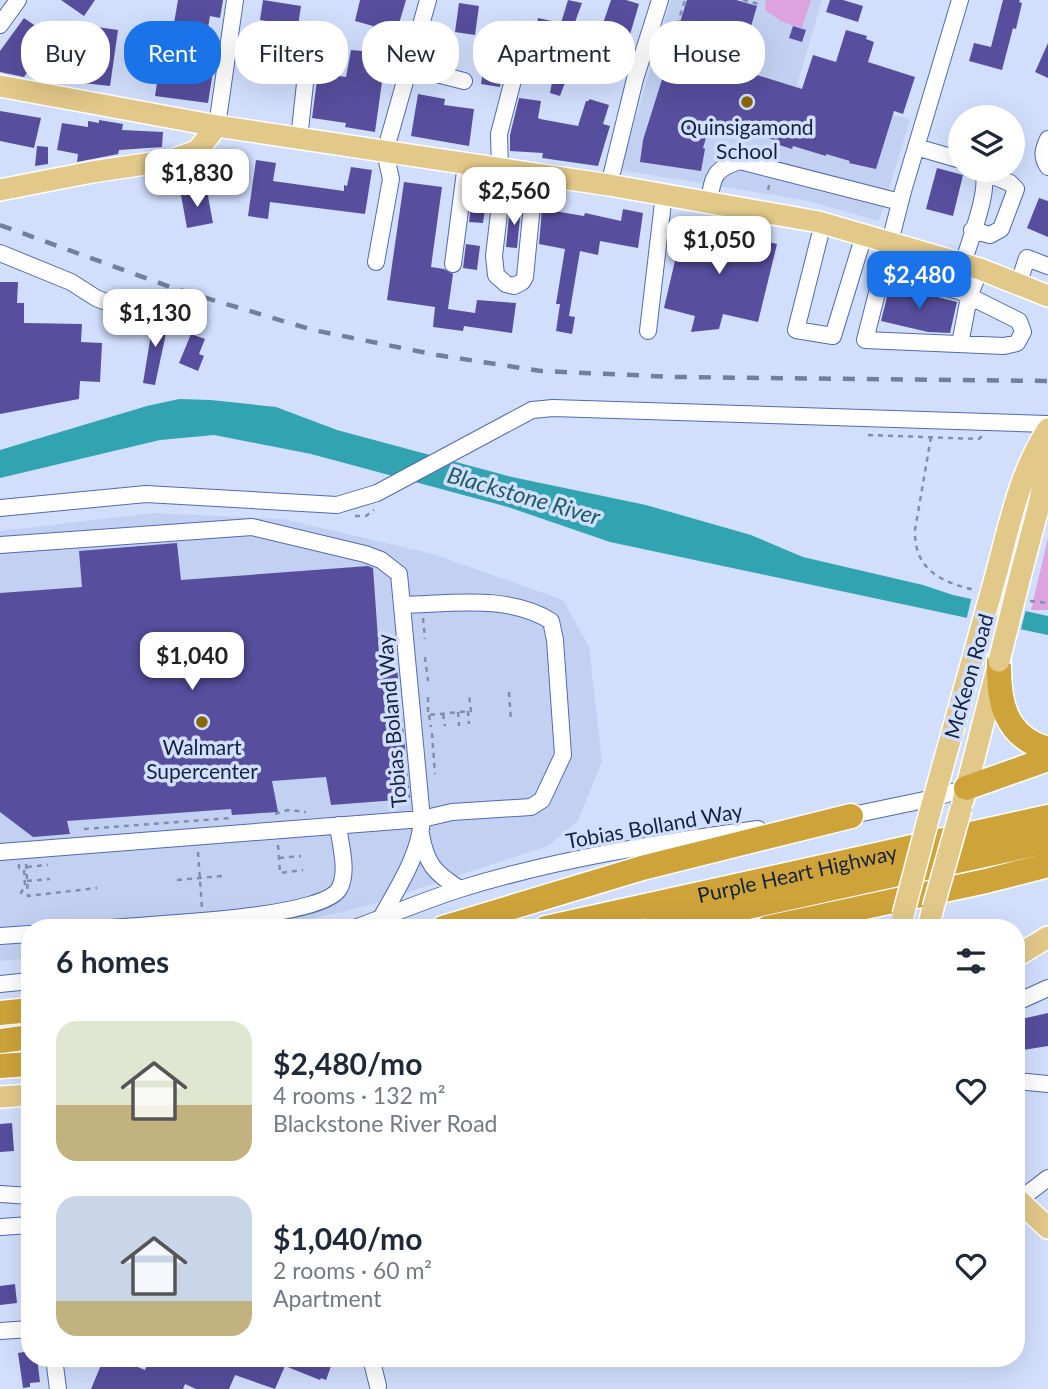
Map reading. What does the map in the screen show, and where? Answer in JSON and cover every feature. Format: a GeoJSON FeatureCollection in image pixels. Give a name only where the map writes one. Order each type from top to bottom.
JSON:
{"type":"FeatureCollection","features":[{"type":"Feature","properties":{"kind":"highway"},"geometry":{"type":"LineString","coordinates":[[999,661],[1002,705],[1009,722],[1031,743],[1048,749]]}},
{"type":"Feature","properties":{"kind":"highway"},"geometry":{"type":"LineString","coordinates":[[964,798],[1048,759]]}},
{"type":"Feature","properties":{"kind":"highway"},"geometry":{"type":"LineString","coordinates":[[473,919],[642,868],[851,816]]}},
{"type":"Feature","properties":{"kind":"highway","name":"Purple Heart Highway"},"geometry":{"type":"LineString","coordinates":[[586,919],[1048,817]]}},
{"type":"Feature","properties":{"kind":"highway","name":"Purple Heart Highway"},"geometry":{"type":"LineString","coordinates":[[693,919],[1048,841]]}},
{"type":"Feature","properties":{"kind":"highway"},"geometry":{"type":"LineString","coordinates":[[809,919],[1048,865]]}},
{"type":"Feature","properties":{"kind":"highway"},"geometry":{"type":"LineString","coordinates":[[0,1013],[21,1011]]}},
{"type":"Feature","properties":{"kind":"highway"},"geometry":{"type":"LineString","coordinates":[[0,1041],[21,1038]]}},
{"type":"Feature","properties":{"kind":"highway"},"geometry":{"type":"LineString","coordinates":[[0,1066],[21,1065]]}},
{"type":"Feature","properties":{"kind":"main road"},"geometry":{"type":"LineString","coordinates":[[0,86],[217,126],[709,201],[824,223],[971,267],[1048,296]]}},
{"type":"Feature","properties":{"kind":"main road"},"geometry":{"type":"LineString","coordinates":[[0,190],[172,160],[197,151],[217,126]]}},
{"type":"Feature","properties":{"kind":"main road","name":"McKeon Road"},"geometry":{"type":"LineString","coordinates":[[903,919],[1021,483],[1048,429]]}},
{"type":"Feature","properties":{"kind":"main road","name":"McKeon Road"},"geometry":{"type":"LineString","coordinates":[[934,919],[1039,505],[1048,457]]}},
{"type":"Feature","properties":{"kind":"main road"},"geometry":{"type":"LineString","coordinates":[[1025,951],[1048,937]]}},
{"type":"Feature","properties":{"kind":"main road"},"geometry":{"type":"LineString","coordinates":[[0,1097],[21,1096]]}},
{"type":"Feature","properties":{"kind":"main road"},"geometry":{"type":"LineString","coordinates":[[1025,1207],[1048,1228]]}},
{"type":"Feature","properties":{"kind":"street"},"geometry":{"type":"LineString","coordinates":[[0,26],[18,0]]}},
{"type":"Feature","properties":{"kind":"street"},"geometry":{"type":"LineString","coordinates":[[217,126],[234,0]]}},
{"type":"Feature","properties":{"kind":"street"},"geometry":{"type":"LineString","coordinates":[[422,21],[428,0]]}},
{"type":"Feature","properties":{"kind":"street"},"geometry":{"type":"LineString","coordinates":[[608,185],[635,79],[660,0]]}},
{"type":"Feature","properties":{"kind":"street"},"geometry":{"type":"LineString","coordinates":[[883,273],[960,291],[1019,321],[1023,332],[1017,343],[1004,346],[865,340],[900,202],[960,0]]}},
{"type":"Feature","properties":{"kind":"street"},"geometry":{"type":"LineString","coordinates":[[459,80],[464,81]]}},
{"type":"Feature","properties":{"kind":"street"},"geometry":{"type":"LineString","coordinates":[[299,139],[305,84]]}},
{"type":"Feature","properties":{"kind":"street"},"geometry":{"type":"LineString","coordinates":[[376,262],[391,179],[385,152],[404,84]]}},
{"type":"Feature","properties":{"kind":"street"},"geometry":{"type":"LineString","coordinates":[[512,84],[499,134],[502,169],[494,256],[496,275],[506,284],[513,286],[525,277],[535,174]]}},
{"type":"Feature","properties":{"kind":"street"},"geometry":{"type":"LineString","coordinates":[[1048,139],[1043,151],[1048,167]]}},
{"type":"Feature","properties":{"kind":"street"},"geometry":{"type":"LineString","coordinates":[[916,147],[948,156]]}},
{"type":"Feature","properties":{"kind":"street"},"geometry":{"type":"LineString","coordinates":[[709,201],[713,177],[724,166],[740,161],[900,202]]}},
{"type":"Feature","properties":{"kind":"street"},"geometry":{"type":"LineString","coordinates":[[453,264],[466,164]]}},
{"type":"Feature","properties":{"kind":"street"},"geometry":{"type":"LineString","coordinates":[[960,344],[969,297],[973,226],[986,182]]}},
{"type":"Feature","properties":{"kind":"street"},"geometry":{"type":"LineString","coordinates":[[973,226],[990,235],[1001,229],[1016,189],[1008,182]]}},
{"type":"Feature","properties":{"kind":"street"},"geometry":{"type":"LineString","coordinates":[[648,331],[664,194]]}},
{"type":"Feature","properties":{"kind":"street"},"geometry":{"type":"LineString","coordinates":[[824,223],[796,330],[833,337],[864,235]]}},
{"type":"Feature","properties":{"kind":"street"},"geometry":{"type":"LineString","coordinates":[[0,253],[71,282],[96,298],[123,309]]}},
{"type":"Feature","properties":{"kind":"street"},"geometry":{"type":"LineString","coordinates":[[1018,285],[1027,258],[1048,266]]}},
{"type":"Feature","properties":{"kind":"street"},"geometry":{"type":"LineString","coordinates":[[0,509],[146,494],[337,505],[377,493],[532,410],[553,408],[1048,424]]}},
{"type":"Feature","properties":{"kind":"street","name":"Tobias Boland Way"},"geometry":{"type":"LineString","coordinates":[[0,545],[252,527],[381,559],[399,574],[425,854],[432,868],[460,889]]}},
{"type":"Feature","properties":{"kind":"street"},"geometry":{"type":"LineString","coordinates":[[0,852],[338,825],[421,826],[452,811],[531,807],[542,800],[563,755],[555,634],[551,621],[528,608],[483,603],[402,604]]}},
{"type":"Feature","properties":{"kind":"street","name":"Tobias Bolland Way"},"geometry":{"type":"LineString","coordinates":[[381,918],[460,889],[600,854],[964,798]]}},
{"type":"Feature","properties":{"kind":"street"},"geometry":{"type":"LineString","coordinates":[[218,919],[278,914],[334,897],[344,876],[338,825]]}},
{"type":"Feature","properties":{"kind":"street","name":"Tobias Boland Way"},"geometry":{"type":"LineString","coordinates":[[381,918],[412,857],[421,826]]}},
{"type":"Feature","properties":{"kind":"street"},"geometry":{"type":"LineString","coordinates":[[0,936],[21,935]]}},
{"type":"Feature","properties":{"kind":"street"},"geometry":{"type":"LineString","coordinates":[[0,984],[21,982]]}},
{"type":"Feature","properties":{"kind":"street"},"geometry":{"type":"LineString","coordinates":[[1025,998],[1048,988]]}},
{"type":"Feature","properties":{"kind":"street"},"geometry":{"type":"LineString","coordinates":[[1025,1082],[1048,1084]]}},
{"type":"Feature","properties":{"kind":"street"},"geometry":{"type":"LineString","coordinates":[[1025,1195],[1048,1178]]}},
{"type":"Feature","properties":{"kind":"street"},"geometry":{"type":"LineString","coordinates":[[0,1194],[21,1195]]}},
{"type":"Feature","properties":{"kind":"street"},"geometry":{"type":"LineString","coordinates":[[1,1227],[21,1226]]}},
{"type":"Feature","properties":{"kind":"street"},"geometry":{"type":"LineString","coordinates":[[0,1331],[21,1330]]}},
{"type":"Feature","properties":{"kind":"street"},"geometry":{"type":"LineString","coordinates":[[55,1367],[58,1389]]}},
{"type":"Feature","properties":{"kind":"street"},"geometry":{"type":"LineString","coordinates":[[374,1367],[378,1386]]}},
{"type":"Feature","properties":{"kind":"path"},"geometry":{"type":"LineString","coordinates":[[678,21],[685,0]]}},
{"type":"Feature","properties":{"kind":"path"},"geometry":{"type":"LineString","coordinates":[[743,0],[762,5]]}},
{"type":"Feature","properties":{"kind":"path"},"geometry":{"type":"LineString","coordinates":[[180,171],[184,195]]}},
{"type":"Feature","properties":{"kind":"path"},"geometry":{"type":"LineString","coordinates":[[931,437],[915,530],[918,553],[926,567],[945,582],[985,592]]}},
{"type":"Feature","properties":{"kind":"path"},"geometry":{"type":"LineString","coordinates":[[1025,600],[1048,603]]}},
{"type":"Feature","properties":{"kind":"path"},"geometry":{"type":"LineString","coordinates":[[423,618],[425,639]]}},
{"type":"Feature","properties":{"kind":"path"},"geometry":{"type":"LineString","coordinates":[[379,634],[384,672],[394,693]]}},
{"type":"Feature","properties":{"kind":"path"},"geometry":{"type":"LineString","coordinates":[[425,657],[428,681]]}},
{"type":"Feature","properties":{"kind":"path"},"geometry":{"type":"LineString","coordinates":[[509,692],[511,721]]}},
{"type":"Feature","properties":{"kind":"path"},"geometry":{"type":"LineString","coordinates":[[429,715],[471,711],[469,694]]}},
{"type":"Feature","properties":{"kind":"path"},"geometry":{"type":"LineString","coordinates":[[428,698],[431,727]]}},
{"type":"Feature","properties":{"kind":"path"},"geometry":{"type":"LineString","coordinates":[[468,711],[469,724]]}},
{"type":"Feature","properties":{"kind":"path"},"geometry":{"type":"LineString","coordinates":[[458,712],[459,726]]}},
{"type":"Feature","properties":{"kind":"path"},"geometry":{"type":"LineString","coordinates":[[443,713],[444,726]]}},
{"type":"Feature","properties":{"kind":"path"},"geometry":{"type":"LineString","coordinates":[[432,733],[435,774]]}},
{"type":"Feature","properties":{"kind":"path"},"geometry":{"type":"LineString","coordinates":[[267,817],[288,810],[315,813]]}},
{"type":"Feature","properties":{"kind":"path"},"geometry":{"type":"LineString","coordinates":[[81,831],[89,828],[231,818]]}},
{"type":"Feature","properties":{"kind":"path"},"geometry":{"type":"LineString","coordinates":[[278,840],[280,873],[303,870]]}},
{"type":"Feature","properties":{"kind":"path"},"geometry":{"type":"LineString","coordinates":[[198,849],[203,915]]}},
{"type":"Feature","properties":{"kind":"path"},"geometry":{"type":"LineString","coordinates":[[279,858],[301,856]]}},
{"type":"Feature","properties":{"kind":"path"},"geometry":{"type":"LineString","coordinates":[[20,895],[25,885],[24,869],[19,868],[19,864],[26,864],[28,896],[97,888]]}},
{"type":"Feature","properties":{"kind":"path"},"geometry":{"type":"LineString","coordinates":[[26,867],[48,865]]}},
{"type":"Feature","properties":{"kind":"path"},"geometry":{"type":"LineString","coordinates":[[177,880],[222,876]]}},
{"type":"Feature","properties":{"kind":"path"},"geometry":{"type":"LineString","coordinates":[[27,881],[50,879]]}},
{"type":"Feature","properties":{"kind":"shaded area","name":"Quinsigamond School"},"geometry":{"type":"Polygon","coordinates":[[[671,0],[822,0],[797,85],[910,120],[879,221],[804,200],[620,170],[649,73],[649,84],[765,84],[765,21],[665,21],[671,0]]]}},
{"type":"Feature","properties":{"kind":"shaded area"},"geometry":{"type":"Polygon","coordinates":[[[766,0],[811,0],[802,28],[782,22],[765,10],[766,0]]]}},
{"type":"Feature","properties":{"kind":"shaded area"},"geometry":{"type":"Polygon","coordinates":[[[154,513],[283,519],[433,554],[563,600],[589,647],[602,762],[577,822],[548,846],[369,905],[311,919],[21,919],[21,959],[0,961],[0,531],[154,513]]]}},
{"type":"Feature","properties":{"kind":"shaded area"},"geometry":{"type":"Polygon","coordinates":[[[1048,538],[1048,610],[1031,610],[1048,538]]]}},
{"type":"Feature","properties":{"kind":"water","name":"Blackstone River"},"geometry":{"type":"Polygon","coordinates":[[[179,399],[276,407],[337,430],[512,477],[646,505],[751,535],[803,557],[1048,616],[1048,635],[610,542],[508,507],[311,454],[214,435],[160,440],[0,478],[0,450],[179,399]]]}},
{"type":"Feature","properties":{"kind":"pier"},"geometry":{"type":"Polygon","coordinates":[[[972,596],[1026,609],[1020,633],[966,621],[972,596]]]}},
{"type":"Feature","properties":{"kind":"building"},"geometry":{"type":"Polygon","coordinates":[[[61,0],[95,0],[84,16],[61,0]]]}},
{"type":"Feature","properties":{"kind":"building"},"geometry":{"type":"Polygon","coordinates":[[[178,0],[223,0],[220,18],[210,16],[209,21],[174,21],[178,0]]]}},
{"type":"Feature","properties":{"kind":"building"},"geometry":{"type":"Polygon","coordinates":[[[263,0],[301,6],[299,21],[260,20],[263,0]]]}},
{"type":"Feature","properties":{"kind":"building"},"geometry":{"type":"Polygon","coordinates":[[[360,0],[406,0],[400,21],[355,21],[360,0]]]}},
{"type":"Feature","properties":{"kind":"building"},"geometry":{"type":"Polygon","coordinates":[[[568,0],[582,3],[575,21],[562,21],[568,0]]]}},
{"type":"Feature","properties":{"kind":"building"},"geometry":{"type":"Polygon","coordinates":[[[611,0],[626,0],[639,4],[634,21],[604,21],[611,0]]]}},
{"type":"Feature","properties":{"kind":"building"},"geometry":{"type":"Polygon","coordinates":[[[687,0],[736,0],[757,6],[753,21],[680,21],[687,0]]]}},
{"type":"Feature","properties":{"kind":"building"},"geometry":{"type":"Polygon","coordinates":[[[830,0],[843,0],[863,6],[858,22],[826,12],[830,0]]]}},
{"type":"Feature","properties":{"kind":"building"},"geometry":{"type":"Polygon","coordinates":[[[1003,0],[1020,0],[1022,3],[1002,70],[969,61],[974,43],[991,47],[1003,0]]]}},
{"type":"Feature","properties":{"kind":"building"},"geometry":{"type":"Polygon","coordinates":[[[459,3],[479,6],[477,21],[473,21],[473,35],[459,33],[459,21],[457,21],[459,3]]]}},
{"type":"Feature","properties":{"kind":"building"},"geometry":{"type":"Polygon","coordinates":[[[21,22],[21,76],[0,72],[0,51],[21,22]]]}},
{"type":"Feature","properties":{"kind":"building"},"geometry":{"type":"Polygon","coordinates":[[[793,26],[806,30],[802,42],[789,38],[793,26]]]}},
{"type":"Feature","properties":{"kind":"building"},"geometry":{"type":"Polygon","coordinates":[[[110,29],[118,30],[110,86],[92,84],[110,84],[110,29]]]}},
{"type":"Feature","properties":{"kind":"building"},"geometry":{"type":"Polygon","coordinates":[[[846,30],[867,36],[866,39],[874,42],[868,62],[915,77],[903,114],[894,111],[876,169],[793,146],[792,149],[773,143],[774,140],[711,121],[703,148],[701,171],[640,162],[643,140],[661,84],[765,84],[765,78],[802,89],[813,55],[836,62],[846,30]]]}},
{"type":"Feature","properties":{"kind":"building"},"geometry":{"type":"Polygon","coordinates":[[[1048,43],[1048,78],[1035,72],[1048,43]]]}},
{"type":"Feature","properties":{"kind":"building"},"geometry":{"type":"Polygon","coordinates":[[[351,50],[362,51],[362,84],[382,84],[375,132],[345,127],[346,123],[312,118],[317,84],[348,84],[351,50]]]}},
{"type":"Feature","properties":{"kind":"building"},"geometry":{"type":"Polygon","coordinates":[[[157,84],[211,84],[208,103],[155,96],[157,84]]]}},
{"type":"Feature","properties":{"kind":"building"},"geometry":{"type":"Polygon","coordinates":[[[552,84],[564,84],[560,96],[550,93],[552,84]]]}},
{"type":"Feature","properties":{"kind":"building"},"geometry":{"type":"Polygon","coordinates":[[[418,94],[445,99],[444,105],[474,109],[469,146],[411,136],[418,94]]]}},
{"type":"Feature","properties":{"kind":"building"},"geometry":{"type":"Polygon","coordinates":[[[519,98],[541,101],[540,119],[578,126],[586,101],[589,99],[609,105],[603,124],[610,126],[598,166],[542,158],[543,153],[510,151],[510,135],[519,98]]]}},
{"type":"Feature","properties":{"kind":"building"},"geometry":{"type":"Polygon","coordinates":[[[0,111],[41,118],[34,148],[0,141],[0,111]]]}},
{"type":"Feature","properties":{"kind":"building"},"geometry":{"type":"Polygon","coordinates":[[[99,120],[123,124],[122,130],[163,132],[162,147],[119,150],[118,154],[77,162],[78,154],[57,150],[62,123],[88,127],[88,121],[99,123],[99,120]]]}},
{"type":"Feature","properties":{"kind":"building"},"geometry":{"type":"Polygon","coordinates":[[[37,146],[48,147],[48,164],[35,166],[37,146]]]}},
{"type":"Feature","properties":{"kind":"building"},"geometry":{"type":"Polygon","coordinates":[[[256,160],[276,163],[273,181],[344,191],[351,167],[372,170],[365,214],[270,202],[268,219],[248,216],[256,160]]]}},
{"type":"Feature","properties":{"kind":"building"},"geometry":{"type":"Polygon","coordinates":[[[937,168],[948,171],[948,182],[961,182],[953,216],[926,209],[937,168]]]}},
{"type":"Feature","properties":{"kind":"building"},"geometry":{"type":"Polygon","coordinates":[[[404,182],[442,187],[431,267],[453,274],[448,309],[475,313],[477,300],[516,303],[512,333],[464,326],[463,331],[433,327],[435,307],[387,300],[404,182]]]}},
{"type":"Feature","properties":{"kind":"building"},"geometry":{"type":"Polygon","coordinates":[[[474,186],[488,188],[483,223],[469,222],[474,186]]]}},
{"type":"Feature","properties":{"kind":"building"},"geometry":{"type":"Polygon","coordinates":[[[207,191],[213,223],[187,228],[181,195],[207,191]]]}},
{"type":"Feature","properties":{"kind":"building"},"geometry":{"type":"Polygon","coordinates":[[[1039,198],[1048,201],[1048,237],[1027,228],[1039,198]]]}},
{"type":"Feature","properties":{"kind":"building"},"geometry":{"type":"Polygon","coordinates":[[[510,206],[521,207],[517,248],[506,247],[510,206]]]}},
{"type":"Feature","properties":{"kind":"building"},"geometry":{"type":"Polygon","coordinates":[[[542,209],[584,216],[585,213],[621,221],[623,209],[643,213],[638,248],[600,241],[598,255],[580,251],[569,316],[575,317],[572,334],[556,331],[560,304],[556,304],[565,249],[539,244],[542,209]]]}},
{"type":"Feature","properties":{"kind":"building"},"geometry":{"type":"Polygon","coordinates":[[[684,222],[732,230],[731,233],[777,244],[758,322],[723,314],[719,329],[691,332],[695,316],[664,308],[684,222]]]}},
{"type":"Feature","properties":{"kind":"building"},"geometry":{"type":"Polygon","coordinates":[[[466,244],[480,246],[477,270],[463,268],[466,244]]]}},
{"type":"Feature","properties":{"kind":"building"},"geometry":{"type":"Polygon","coordinates":[[[0,282],[18,282],[17,303],[24,303],[24,323],[82,324],[81,342],[102,343],[100,382],[80,381],[79,399],[0,414],[0,282]]]}},
{"type":"Feature","properties":{"kind":"building"},"geometry":{"type":"Polygon","coordinates":[[[890,285],[957,302],[950,333],[928,332],[881,321],[890,285]]]}},
{"type":"Feature","properties":{"kind":"building"},"geometry":{"type":"Polygon","coordinates":[[[154,316],[169,319],[155,385],[143,383],[154,316]]]}},
{"type":"Feature","properties":{"kind":"building"},"geometry":{"type":"Polygon","coordinates":[[[191,334],[205,339],[199,354],[204,356],[198,371],[179,363],[191,334]]]}},
{"type":"Feature","properties":{"kind":"building","name":"Walmart Supercenter"},"geometry":{"type":"Polygon","coordinates":[[[177,543],[181,580],[368,566],[373,568],[380,667],[397,667],[410,799],[331,805],[326,777],[272,781],[278,812],[232,815],[231,809],[67,821],[70,834],[33,837],[0,812],[0,593],[82,587],[79,551],[177,543]]]}},
{"type":"Feature","properties":{"kind":"building"},"geometry":{"type":"Polygon","coordinates":[[[1048,1013],[1048,1046],[1025,1050],[1025,1018],[1048,1013]]]}},
{"type":"Feature","properties":{"kind":"building"},"geometry":{"type":"Polygon","coordinates":[[[12,1123],[14,1151],[0,1152],[0,1124],[12,1123]]]}},
{"type":"Feature","properties":{"kind":"building"},"geometry":{"type":"Polygon","coordinates":[[[15,1284],[17,1303],[0,1305],[0,1286],[15,1284]]]}},
{"type":"Feature","properties":{"kind":"building"},"geometry":{"type":"Polygon","coordinates":[[[21,1352],[21,1367],[38,1367],[40,1382],[30,1383],[30,1387],[23,1388],[18,1353],[21,1352]]]}},
{"type":"Feature","properties":{"kind":"building"},"geometry":{"type":"Polygon","coordinates":[[[100,1367],[138,1367],[145,1370],[146,1367],[285,1367],[275,1389],[235,1375],[229,1389],[196,1389],[185,1384],[183,1389],[91,1389],[100,1367]]]}},
{"type":"Feature","properties":{"kind":"building"},"geometry":{"type":"Polygon","coordinates":[[[288,1367],[331,1367],[326,1380],[288,1367]]]}},
{"type":"Feature","properties":{"kind":"railway"},"geometry":{"type":"LineString","coordinates":[[0,225],[173,288],[313,330],[437,355],[541,371],[676,377],[1048,381]]}},
{"type":"Feature","properties":{"kind":"place","name":"Quinsigamond School"},"geometry":{"type":"Point","coordinates":[747,102]}},
{"type":"Feature","properties":{"kind":"place","name":"Walmart Supercenter"},"geometry":{"type":"Point","coordinates":[202,722]}}]}
